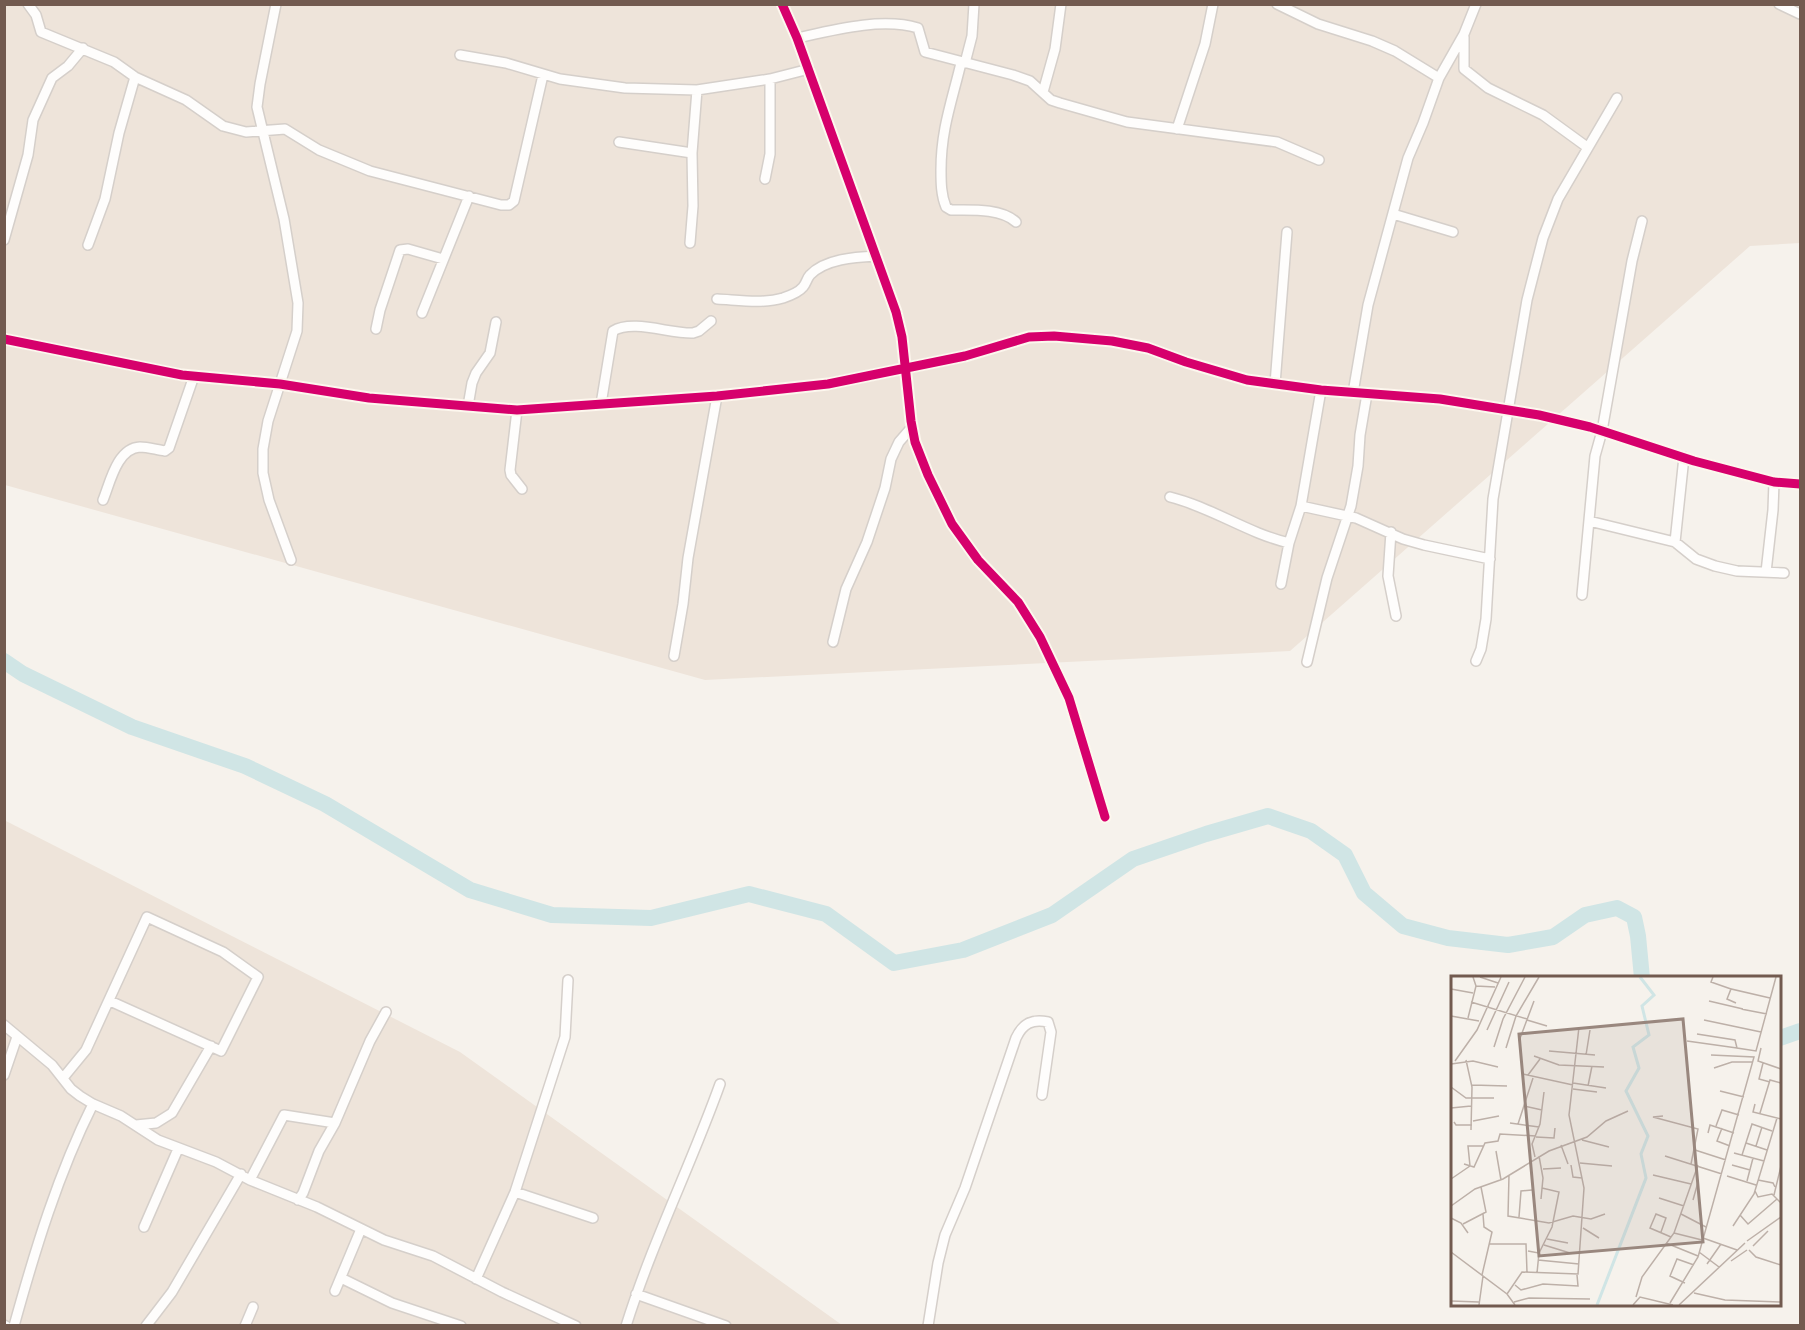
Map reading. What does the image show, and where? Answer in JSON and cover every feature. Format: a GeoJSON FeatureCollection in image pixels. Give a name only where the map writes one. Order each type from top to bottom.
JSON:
{"type":"FeatureCollection","features":[{"type":"Feature","properties":{"kind":"street"},"geometry":{"type":"LineString","coordinates":[[28,4],[36,15],[41,32],[114,62],[135,77],[186,100],[224,126],[246,132],[285,129],[319,150],[370,171],[501,205],[509,205],[514,201],[543,75]]}},
{"type":"Feature","properties":{"kind":"street"},"geometry":{"type":"LineString","coordinates":[[276,4],[257,107],[284,219],[298,303],[297,331],[268,421],[263,448],[263,473],[269,500],[291,560]]}},
{"type":"Feature","properties":{"kind":"street"},"geometry":{"type":"LineString","coordinates":[[782,4],[809,69],[896,312],[902,337],[915,442],[928,475],[952,524],[978,560],[1018,602],[1040,637],[1069,698],[1106,817]]}},
{"type":"Feature","properties":{"kind":"street"},"geometry":{"type":"LineString","coordinates":[[974,4],[972,36],[942,139],[943,201],[951,210],[1000,214],[1016,222]]}},
{"type":"Feature","properties":{"kind":"street"},"geometry":{"type":"LineString","coordinates":[[1043,92],[1055,49],[1061,4]]}},
{"type":"Feature","properties":{"kind":"street"},"geometry":{"type":"LineString","coordinates":[[1177,129],[1205,44],[1213,4]]}},
{"type":"Feature","properties":{"kind":"street"},"geometry":{"type":"LineString","coordinates":[[1277,4],[1318,24],[1372,41],[1395,51],[1439,78]]}},
{"type":"Feature","properties":{"kind":"street"},"geometry":{"type":"LineString","coordinates":[[1353,393],[1368,305],[1408,158],[1439,78],[1464,34],[1476,4]]}},
{"type":"Feature","properties":{"kind":"street"},"geometry":{"type":"LineString","coordinates":[[1779,4],[1800,14]]}},
{"type":"Feature","properties":{"kind":"street"},"geometry":{"type":"LineString","coordinates":[[797,38],[855,26],[909,25],[918,28],[925,52],[1030,81],[1051,100],[1127,122],[1277,142],[1320,160]]}},
{"type":"Feature","properties":{"kind":"street"},"geometry":{"type":"LineString","coordinates":[[1464,34],[1464,69],[1488,88],[1543,115],[1587,147]]}},
{"type":"Feature","properties":{"kind":"street"},"geometry":{"type":"LineString","coordinates":[[4,240],[28,155],[33,120],[52,78],[68,66],[83,48]]}},
{"type":"Feature","properties":{"kind":"street"},"geometry":{"type":"LineString","coordinates":[[460,55],[506,63],[543,75],[625,88],[697,90],[770,79],[809,69]]}},
{"type":"Feature","properties":{"kind":"street"},"geometry":{"type":"LineString","coordinates":[[88,245],[105,200],[119,133],[135,77]]}},
{"type":"Feature","properties":{"kind":"street"},"geometry":{"type":"LineString","coordinates":[[765,179],[770,154],[770,79]]}},
{"type":"Feature","properties":{"kind":"street"},"geometry":{"type":"LineString","coordinates":[[690,243],[693,206],[692,153],[697,90]]}},
{"type":"Feature","properties":{"kind":"street"},"geometry":{"type":"LineString","coordinates":[[1476,661],[1481,649],[1486,619],[1493,499],[1527,300],[1543,237],[1558,199],[1617,98]]}},
{"type":"Feature","properties":{"kind":"street"},"geometry":{"type":"LineString","coordinates":[[620,142],[692,153]]}},
{"type":"Feature","properties":{"kind":"street"},"geometry":{"type":"LineString","coordinates":[[422,313],[469,196]]}},
{"type":"Feature","properties":{"kind":"street"},"geometry":{"type":"LineString","coordinates":[[1393,214],[1453,232]]}},
{"type":"Feature","properties":{"kind":"street"},"geometry":{"type":"LineString","coordinates":[[1582,595],[1595,456],[1602,431],[1632,261],[1642,221]]}},
{"type":"Feature","properties":{"kind":"street"},"geometry":{"type":"LineString","coordinates":[[1275,384],[1287,232]]}},
{"type":"Feature","properties":{"kind":"street"},"geometry":{"type":"LineString","coordinates":[[376,329],[400,250],[408,249],[443,259]]}},
{"type":"Feature","properties":{"kind":"street"},"geometry":{"type":"LineString","coordinates":[[717,299],[783,298],[799,291],[809,276],[821,267],[857,257],[876,256]]}},
{"type":"Feature","properties":{"kind":"street"},"geometry":{"type":"LineString","coordinates":[[601,404],[613,331],[618,328],[641,327],[693,333],[711,321]]}},
{"type":"Feature","properties":{"kind":"street"},"geometry":{"type":"LineString","coordinates":[[468,406],[476,373],[490,353],[496,322]]}},
{"type":"Feature","properties":{"kind":"street"},"geometry":{"type":"LineString","coordinates":[[4,339],[194,376],[279,384],[369,398],[517,410],[717,396],[828,384],[965,356],[1029,336],[1054,336],[1112,341],[1148,348],[1229,376],[1275,384],[1353,393],[1440,399],[1539,415],[1602,431],[1774,482],[1800,484]]}},
{"type":"Feature","properties":{"kind":"street"},"geometry":{"type":"LineString","coordinates":[[103,500],[119,460],[125,454],[139,447],[165,451],[169,448],[194,376]]}},
{"type":"Feature","properties":{"kind":"street"},"geometry":{"type":"LineString","coordinates":[[1281,584],[1289,543],[1301,506],[1321,390]]}},
{"type":"Feature","properties":{"kind":"street"},"geometry":{"type":"LineString","coordinates":[[1307,662],[1327,578],[1348,515],[1358,466],[1360,435],[1367,394]]}},
{"type":"Feature","properties":{"kind":"street"},"geometry":{"type":"LineString","coordinates":[[674,656],[688,558],[717,396]]}},
{"type":"Feature","properties":{"kind":"street"},"geometry":{"type":"LineString","coordinates":[[517,410],[510,470],[511,475],[522,489]]}},
{"type":"Feature","properties":{"kind":"street"},"geometry":{"type":"LineString","coordinates":[[833,642],[846,589],[867,542],[885,488],[891,459],[899,442],[912,426]]}},
{"type":"Feature","properties":{"kind":"street"},"geometry":{"type":"LineString","coordinates":[[1675,542],[1684,457]]}},
{"type":"Feature","properties":{"kind":"street"},"geometry":{"type":"LineString","coordinates":[[1766,572],[1774,482]]}},
{"type":"Feature","properties":{"kind":"street"},"geometry":{"type":"LineString","coordinates":[[1170,497],[1199,507],[1258,534],[1289,543]]}},
{"type":"Feature","properties":{"kind":"street"},"geometry":{"type":"LineString","coordinates":[[1301,506],[1348,515],[1424,545],[1490,559]]}},
{"type":"Feature","properties":{"kind":"street"},"geometry":{"type":"LineString","coordinates":[[1589,521],[1675,542],[1696,560],[1737,571],[1784,573]]}},
{"type":"Feature","properties":{"kind":"street"},"geometry":{"type":"LineString","coordinates":[[1391,532],[1388,576],[1396,616]]}},
{"type":"Feature","properties":{"kind":"street"},"geometry":{"type":"LineString","coordinates":[[63,1078],[86,1050],[147,917],[224,952],[258,977],[221,1051],[110,1001]]}},
{"type":"Feature","properties":{"kind":"street"},"geometry":{"type":"LineString","coordinates":[[477,1279],[514,1192],[565,1037],[568,980]]}},
{"type":"Feature","properties":{"kind":"street"},"geometry":{"type":"LineString","coordinates":[[298,1200],[303,1193],[319,1151],[335,1124],[365,1052],[386,1012]]}},
{"type":"Feature","properties":{"kind":"street"},"geometry":{"type":"LineString","coordinates":[[928,1326],[945,1235],[964,1188],[1016,1038],[1022,1026],[1030,1022],[1041,1021],[1048,1022],[1051,1032],[1042,1095]]}},
{"type":"Feature","properties":{"kind":"street"},"geometry":{"type":"LineString","coordinates":[[4,1025],[52,1065],[71,1089],[93,1104],[121,1116],[158,1140],[216,1162],[250,1180],[317,1207],[384,1240],[433,1256],[576,1326]]}},
{"type":"Feature","properties":{"kind":"street"},"geometry":{"type":"LineString","coordinates":[[4,1075],[17,1037]]}},
{"type":"Feature","properties":{"kind":"street"},"geometry":{"type":"LineString","coordinates":[[136,1125],[156,1122],[172,1113],[211,1046]]}},
{"type":"Feature","properties":{"kind":"street"},"geometry":{"type":"LineString","coordinates":[[626,1326],[636,1294],[703,1132],[720,1084]]}},
{"type":"Feature","properties":{"kind":"street"},"geometry":{"type":"LineString","coordinates":[[14,1326],[38,1238],[75,1140],[93,1104]]}},
{"type":"Feature","properties":{"kind":"street"},"geometry":{"type":"LineString","coordinates":[[250,1180],[284,1115],[335,1124]]}},
{"type":"Feature","properties":{"kind":"street"},"geometry":{"type":"LineString","coordinates":[[144,1227],[178,1149]]}},
{"type":"Feature","properties":{"kind":"street"},"geometry":{"type":"LineString","coordinates":[[146,1326],[172,1292],[241,1174]]}},
{"type":"Feature","properties":{"kind":"street"},"geometry":{"type":"LineString","coordinates":[[514,1192],[593,1218]]}},
{"type":"Feature","properties":{"kind":"street"},"geometry":{"type":"LineString","coordinates":[[335,1291],[361,1229]]}},
{"type":"Feature","properties":{"kind":"street"},"geometry":{"type":"LineString","coordinates":[[341,1278],[392,1303],[461,1326]]}},
{"type":"Feature","properties":{"kind":"street"},"geometry":{"type":"LineString","coordinates":[[636,1294],[726,1326]]}},
{"type":"Feature","properties":{"kind":"street"},"geometry":{"type":"LineString","coordinates":[[245,1326],[253,1307]]}},
{"type":"Feature","properties":{"kind":"shaded area"},"geometry":{"type":"Polygon","coordinates":[[[4,5],[1800,5],[1800,243],[1750,246],[1290,651],[705,680],[5,485],[4,5]]]}},
{"type":"Feature","properties":{"kind":"shaded area"},"geometry":{"type":"Polygon","coordinates":[[[4,820],[460,1052],[842,1325],[5,1325],[4,820]]]}},
{"type":"Feature","properties":{"kind":"waterway"},"geometry":{"type":"LineString","coordinates":[[4,661],[23,674],[132,727],[245,766],[325,804],[470,890],[552,915],[651,918],[749,894],[826,914],[894,963],[963,950],[1052,915],[1133,859],[1268,816],[1311,831],[1345,855],[1364,893],[1403,926],[1448,938],[1508,945],[1553,937],[1585,915],[1617,908],[1634,917],[1642,976]]}},
{"type":"Feature","properties":{"kind":"waterway"},"geometry":{"type":"LineString","coordinates":[[1781,1038],[1800,1031]]}},
{"type":"Feature","properties":{"kind":"cycle path"},"geometry":{"type":"LineString","coordinates":[[782,4],[797,38],[896,312],[902,337],[915,442],[928,475],[952,524],[978,560],[1018,602],[1040,637],[1069,698],[1105,817]]}},
{"type":"Feature","properties":{"kind":"cycle path"},"geometry":{"type":"LineString","coordinates":[[4,339],[182,375],[280,384],[369,398],[517,410],[717,396],[828,384],[965,356],[1029,337],[1054,336],[1112,341],[1148,348],[1247,380],[1321,390],[1440,399],[1539,415],[1590,427],[1694,461],[1774,482],[1800,484]]}}]}
